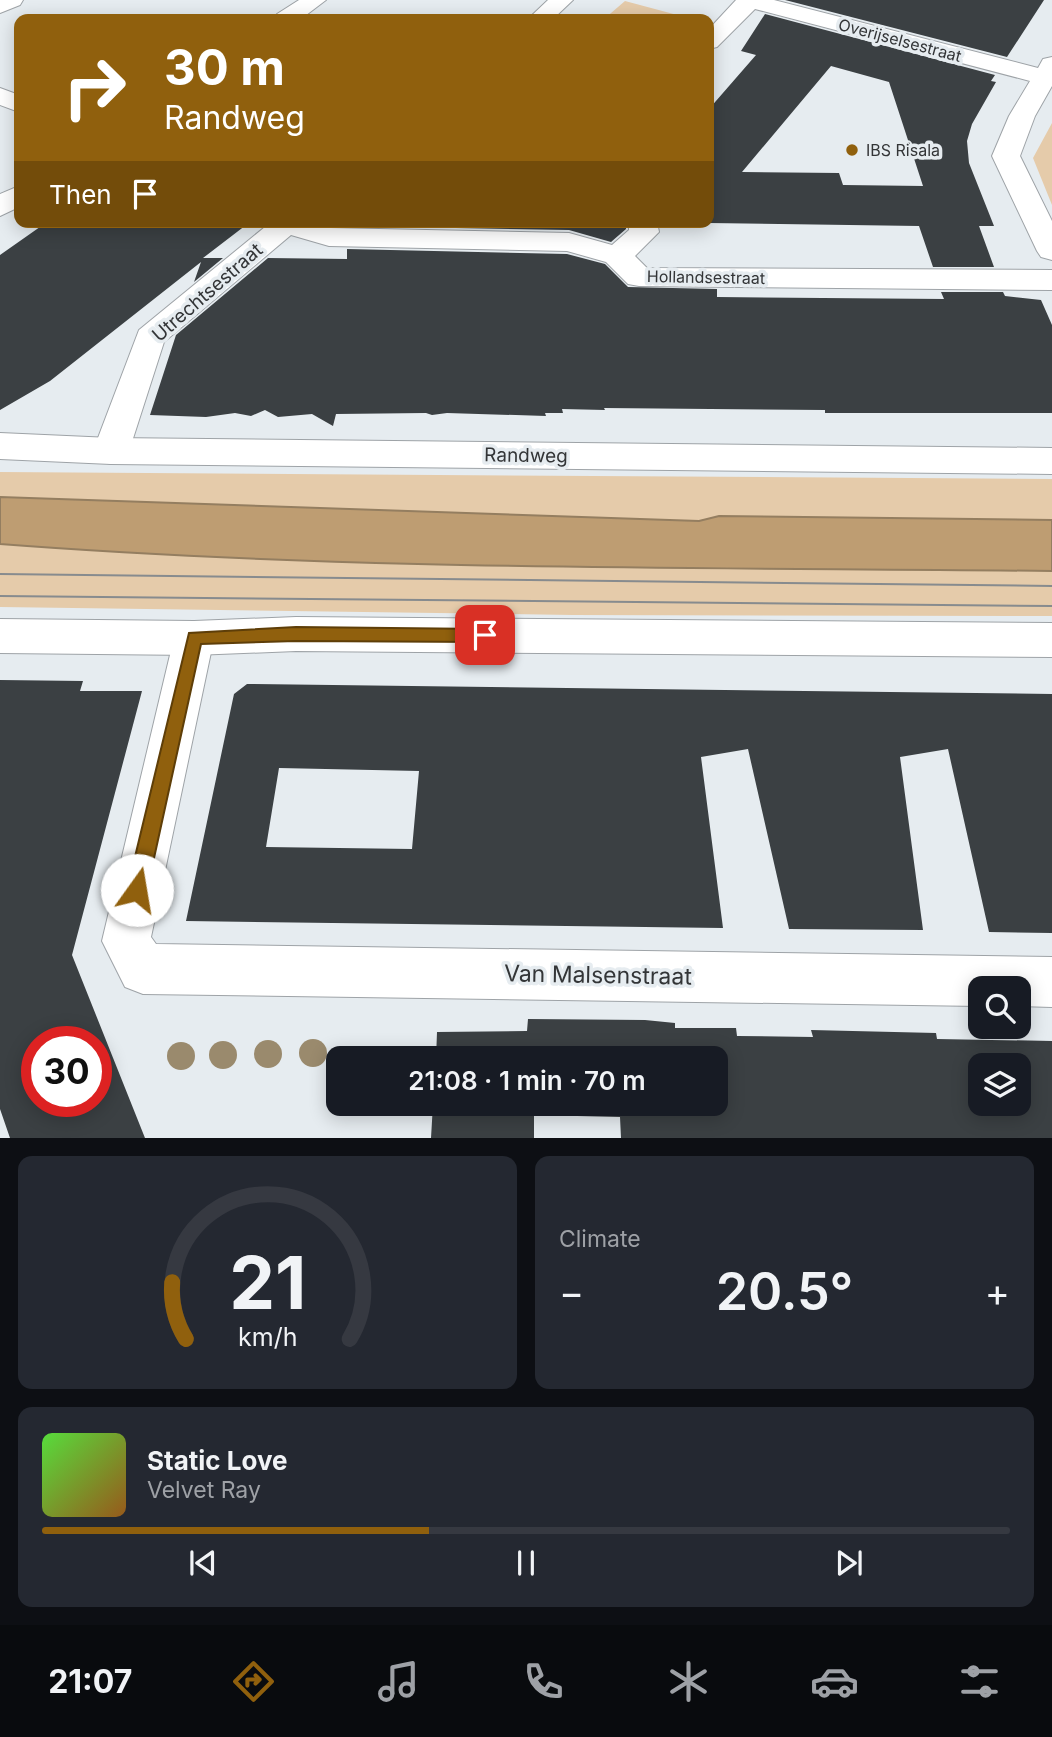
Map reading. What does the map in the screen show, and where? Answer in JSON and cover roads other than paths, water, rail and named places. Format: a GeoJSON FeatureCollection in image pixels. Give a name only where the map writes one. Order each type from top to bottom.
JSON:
{"type":"FeatureCollection","features":[{"type":"Feature","properties":{"kind":"street"},"geometry":{"type":"LineString","coordinates":[[0,6],[12,0]]}},
{"type":"Feature","properties":{"kind":"street"},"geometry":{"type":"LineString","coordinates":[[293,14],[315,0]]}},
{"type":"Feature","properties":{"kind":"street"},"geometry":{"type":"LineString","coordinates":[[545,14],[562,0]]}},
{"type":"Feature","properties":{"kind":"street"},"geometry":{"type":"LineString","coordinates":[[714,37],[749,0]]}},
{"type":"Feature","properties":{"kind":"street","name":"Overijselsestraat"},"geometry":{"type":"LineString","coordinates":[[749,0],[1049,73]]}},
{"type":"Feature","properties":{"kind":"street"},"geometry":{"type":"LineString","coordinates":[[1049,73],[1021,116],[1006,156],[1052,251]]}},
{"type":"Feature","properties":{"kind":"street","name":"Utrechtsestraat"},"geometry":{"type":"LineString","coordinates":[[111,451],[150,337],[282,228]]}},
{"type":"Feature","properties":{"kind":"street","name":"Hollandsestraat"},"geometry":{"type":"LineString","coordinates":[[303,228],[329,237],[569,242],[617,256],[639,277],[1052,280]]}},
{"type":"Feature","properties":{"kind":"street"},"geometry":{"type":"LineString","coordinates":[[617,256],[644,232],[644,228]]}},
{"type":"Feature","properties":{"kind":"street","name":"Randweg"},"geometry":{"type":"LineString","coordinates":[[0,446],[111,451],[1052,461]]}},
{"type":"Feature","properties":{"kind":"street"},"geometry":{"type":"LineString","coordinates":[[0,636],[194,638],[296,634],[1052,640]]}},
{"type":"Feature","properties":{"kind":"street","name":"Van Malsenstraat"},"geometry":{"type":"LineString","coordinates":[[194,638],[125,941],[143,969],[1052,982]]}},
{"type":"Feature","properties":{"kind":"tram line"},"geometry":{"type":"LineString","coordinates":[[0,574],[1052,586]]}},
{"type":"Feature","properties":{"kind":"tram line"},"geometry":{"type":"LineString","coordinates":[[0,596],[1052,606]]}},
{"type":"Feature","properties":{"kind":"place","name":"IBS Risala"},"geometry":{"type":"Point","coordinates":[852,150]}}]}
